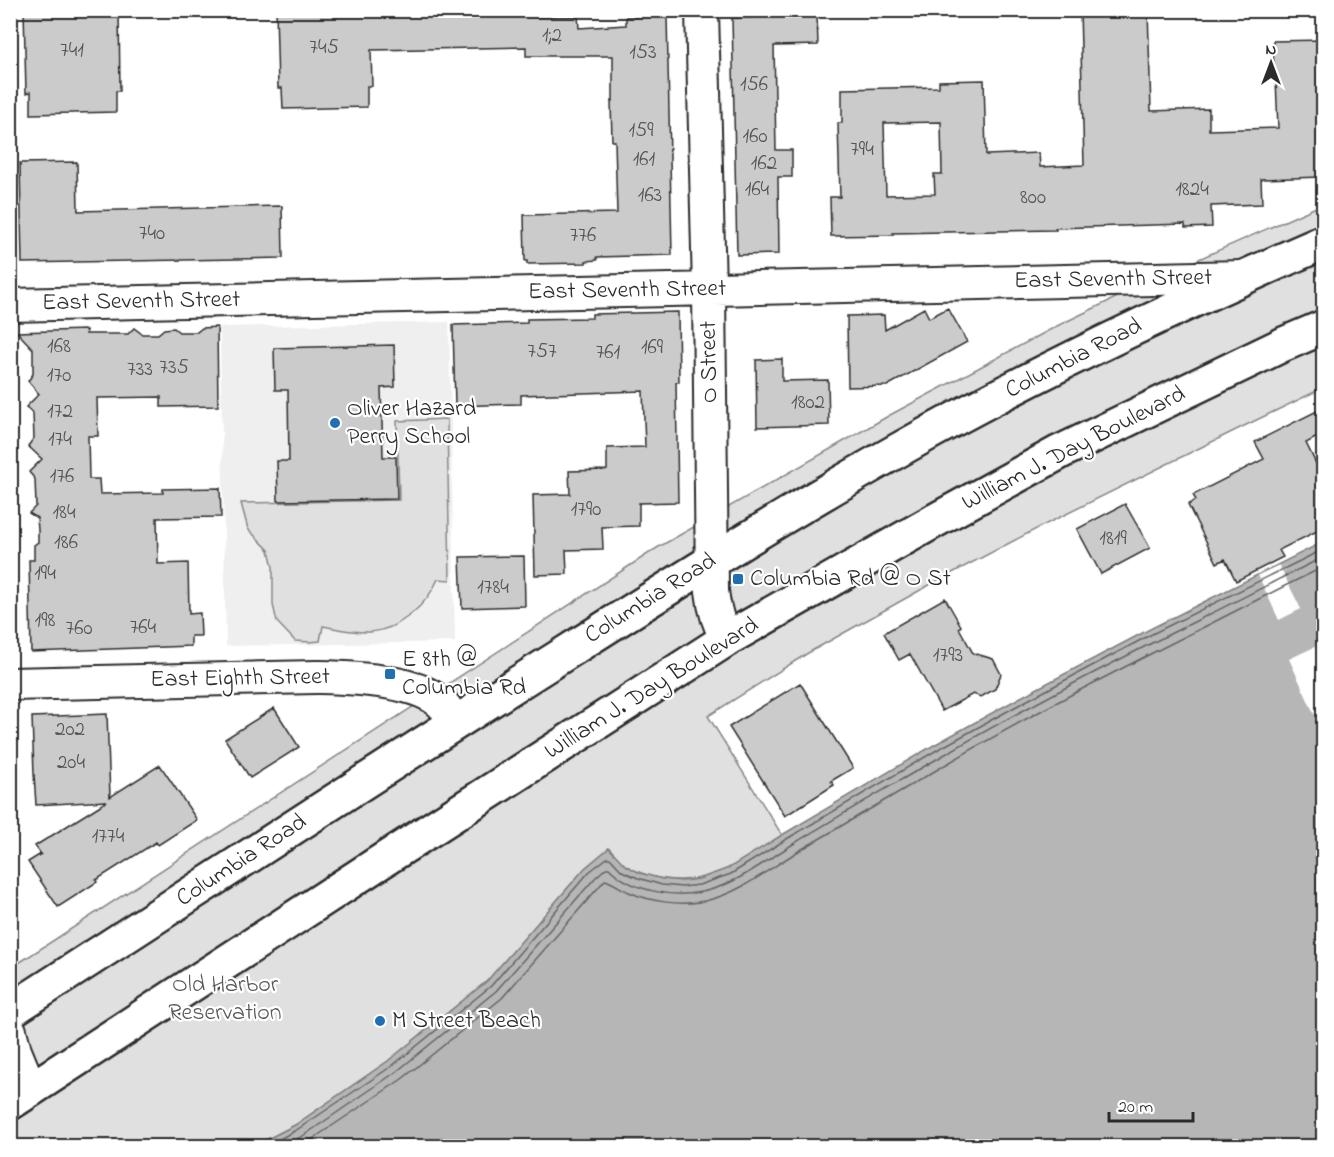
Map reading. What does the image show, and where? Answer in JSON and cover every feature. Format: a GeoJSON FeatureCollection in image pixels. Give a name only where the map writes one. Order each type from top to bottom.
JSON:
{"type":"FeatureCollection","features":[{"type":"Feature","properties":{"kind":"main road","name":"Columbia Road"},"geometry":{"type":"LineString","coordinates":[[10,1011],[454,723],[711,560],[800,507],[907,445],[1075,356],[1323,242]]}},
{"type":"Feature","properties":{"kind":"main road","name":"William J. Day Boulevard"},"geometry":{"type":"LineString","coordinates":[[21,1097],[727,639],[1060,452],[1323,327]]}},
{"type":"Feature","properties":{"kind":"street","name":"O Street"},"geometry":{"type":"LineString","coordinates":[[702,10],[709,289],[711,560],[714,604],[717,618],[727,639]]}},
{"type":"Feature","properties":{"kind":"street","name":"East Seventh Street"},"geometry":{"type":"LineString","coordinates":[[10,305],[1243,277]]}},
{"type":"Feature","properties":{"kind":"street","name":"East Eighth Street"},"geometry":{"type":"LineString","coordinates":[[10,684],[316,677],[363,679],[407,687],[424,693],[437,700],[445,708],[454,723]]}},
{"type":"Feature","properties":{"kind":"street"},"geometry":{"type":"LineString","coordinates":[[10,1031],[21,1097]]}},
{"type":"Feature","properties":{"kind":"shaded area"},"geometry":{"type":"Polygon","coordinates":[[[449,322],[455,642],[226,646],[220,327],[449,322]]]}},
{"type":"Feature","properties":{"kind":"green space","name":"Old Harbor Reservation"},"geometry":{"type":"Polygon","coordinates":[[[1323,204],[1323,388],[1042,526],[933,583],[808,653],[708,716],[782,835],[720,872],[688,880],[669,880],[637,871],[623,863],[609,848],[585,868],[487,981],[388,1061],[295,1125],[254,1146],[11,1146],[11,968],[657,548],[890,415],[1059,325],[1174,270],[1323,204]]]}},
{"type":"Feature","properties":{"kind":"green space"},"geometry":{"type":"Polygon","coordinates":[[[447,419],[450,580],[438,579],[419,607],[391,627],[364,632],[323,626],[320,641],[295,641],[277,622],[273,605],[273,567],[269,550],[248,529],[241,503],[399,500],[397,421],[447,419]]]}},
{"type":"Feature","properties":{"kind":"water"},"geometry":{"type":"Polygon","coordinates":[[[1323,542],[1323,1146],[254,1146],[295,1125],[388,1061],[487,981],[585,868],[609,848],[625,865],[640,873],[662,879],[682,881],[699,879],[729,868],[934,745],[1021,697],[1323,542]]]}},
{"type":"Feature","properties":{"kind":"pier"},"geometry":{"type":"Polygon","coordinates":[[[1279,565],[1301,609],[1279,620],[1258,575],[1279,565]]]}},
{"type":"Feature","properties":{"kind":"pier"},"geometry":{"type":"Polygon","coordinates":[[[1323,643],[1323,733],[1289,659],[1323,643]]]}},
{"type":"Feature","properties":{"kind":"building"},"geometry":{"type":"Polygon","coordinates":[[[24,10],[119,10],[120,91],[116,91],[116,112],[31,114],[31,92],[26,93],[24,10]]]}},
{"type":"Feature","properties":{"kind":"building"},"geometry":{"type":"Polygon","coordinates":[[[276,10],[506,10],[506,17],[578,16],[579,28],[626,25],[626,17],[667,16],[672,255],[597,257],[597,260],[586,261],[586,263],[527,264],[525,261],[524,215],[617,213],[615,141],[612,141],[613,56],[526,56],[526,47],[371,50],[372,86],[367,86],[367,107],[283,109],[282,88],[278,88],[276,10]]]}},
{"type":"Feature","properties":{"kind":"building"},"geometry":{"type":"Polygon","coordinates":[[[1080,10],[1148,10],[1151,111],[1209,109],[1209,130],[1278,128],[1273,41],[1323,40],[1321,177],[1261,179],[1262,204],[1211,206],[1212,227],[1185,228],[1185,224],[831,236],[830,197],[840,197],[838,123],[842,123],[842,89],[939,87],[939,81],[984,80],[986,155],[1039,153],[1040,167],[1084,165],[1080,10]],[[941,122],[884,123],[886,195],[935,194],[934,174],[942,174],[941,122]]]}},
{"type":"Feature","properties":{"kind":"building"},"geometry":{"type":"Polygon","coordinates":[[[817,16],[818,45],[774,46],[776,150],[792,150],[792,177],[778,177],[779,254],[737,255],[732,18],[817,16]]]}},
{"type":"Feature","properties":{"kind":"building"},"geometry":{"type":"Polygon","coordinates":[[[77,162],[78,211],[282,206],[283,258],[22,263],[20,163],[77,162]]]}},
{"type":"Feature","properties":{"kind":"building"},"geometry":{"type":"Polygon","coordinates":[[[924,308],[929,318],[948,308],[967,342],[887,386],[848,387],[847,316],[884,315],[885,330],[924,308]]]}},
{"type":"Feature","properties":{"kind":"building"},"geometry":{"type":"Polygon","coordinates":[[[678,312],[679,382],[676,382],[678,502],[639,503],[639,526],[602,527],[603,549],[566,550],[567,574],[535,575],[533,495],[570,494],[569,471],[607,470],[607,448],[645,447],[643,391],[521,395],[521,404],[455,406],[453,325],[527,323],[527,319],[592,318],[592,314],[678,312]]]}},
{"type":"Feature","properties":{"kind":"building"},"geometry":{"type":"Polygon","coordinates":[[[217,327],[218,406],[161,407],[161,397],[97,398],[98,436],[88,436],[89,479],[99,479],[100,494],[163,493],[163,489],[220,488],[221,517],[157,518],[158,564],[188,563],[189,614],[200,613],[201,636],[191,636],[191,646],[31,652],[29,560],[34,560],[34,545],[38,542],[38,530],[37,518],[29,513],[36,506],[35,479],[29,472],[42,459],[28,446],[34,438],[33,413],[26,407],[39,394],[28,381],[33,374],[33,349],[17,332],[86,330],[86,334],[128,334],[134,328],[142,334],[158,334],[164,329],[174,328],[179,332],[197,332],[202,328],[217,327]]]}},
{"type":"Feature","properties":{"kind":"building","name":"Oliver Hazard Perry School"},"geometry":{"type":"Polygon","coordinates":[[[394,345],[395,387],[381,388],[383,457],[396,457],[397,499],[278,501],[277,461],[289,461],[288,390],[275,390],[274,348],[394,345]]]}},
{"type":"Feature","properties":{"kind":"building"},"geometry":{"type":"Polygon","coordinates":[[[782,359],[782,381],[828,380],[829,425],[757,427],[756,360],[782,359]]]}},
{"type":"Feature","properties":{"kind":"building"},"geometry":{"type":"Polygon","coordinates":[[[1323,408],[1323,434],[1306,443],[1323,478],[1323,528],[1279,550],[1283,557],[1236,581],[1225,559],[1217,563],[1188,505],[1196,500],[1193,495],[1264,459],[1255,442],[1323,408]]]}},
{"type":"Feature","properties":{"kind":"building"},"geometry":{"type":"Polygon","coordinates":[[[1125,504],[1150,548],[1101,574],[1077,529],[1125,504]]]}},
{"type":"Feature","properties":{"kind":"building"},"geometry":{"type":"Polygon","coordinates":[[[524,556],[525,606],[462,608],[460,557],[524,556]]]}},
{"type":"Feature","properties":{"kind":"building"},"geometry":{"type":"Polygon","coordinates":[[[945,598],[973,653],[993,659],[1001,674],[995,689],[981,697],[973,694],[942,711],[910,654],[899,660],[884,633],[945,598]]]}},
{"type":"Feature","properties":{"kind":"building"},"geometry":{"type":"Polygon","coordinates":[[[800,683],[853,768],[831,781],[834,785],[785,816],[729,727],[800,683]]]}},
{"type":"Feature","properties":{"kind":"building"},"geometry":{"type":"Polygon","coordinates":[[[274,708],[299,747],[250,778],[225,739],[274,708]]]}},
{"type":"Feature","properties":{"kind":"building"},"geometry":{"type":"Polygon","coordinates":[[[107,714],[110,797],[160,765],[197,820],[158,845],[156,842],[58,907],[28,862],[41,854],[35,846],[107,801],[36,805],[32,717],[107,714]]]}},
{"type":"Feature","properties":{"kind":"place","name":"Oliver Hazard Perry School"},"geometry":{"type":"Point","coordinates":[335,423]}},
{"type":"Feature","properties":{"kind":"place","name":"Columbia Rd @ O St"},"geometry":{"type":"Point","coordinates":[738,579]}},
{"type":"Feature","properties":{"kind":"place","name":"E 8th @ Columbia Rd"},"geometry":{"type":"Point","coordinates":[390,674]}},
{"type":"Feature","properties":{"kind":"place","name":"M Street Beach"},"geometry":{"type":"Point","coordinates":[380,1021]}}]}
